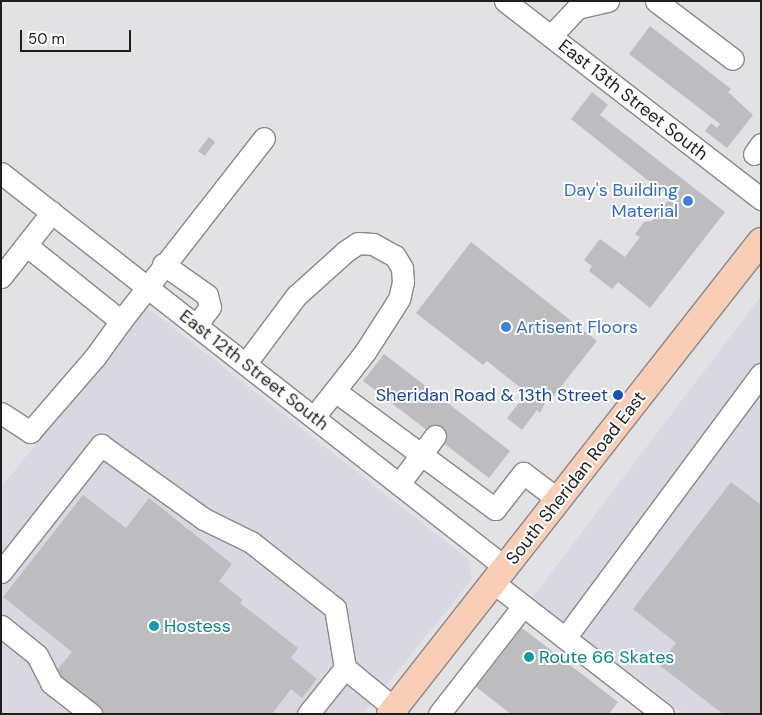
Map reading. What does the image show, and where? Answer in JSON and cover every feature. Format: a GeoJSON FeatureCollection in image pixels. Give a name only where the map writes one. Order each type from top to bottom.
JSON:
{"type":"FeatureCollection","features":[{"type":"Feature","properties":{"kind":"main road","name":"South Sheridan Road East"},"geometry":{"type":"LineString","coordinates":[[392,711],[500,576],[761,241]]}},
{"type":"Feature","properties":{"kind":"street","name":"East 13th Street South"},"geometry":{"type":"LineString","coordinates":[[505,1],[761,200]]}},
{"type":"Feature","properties":{"kind":"street"},"geometry":{"type":"LineString","coordinates":[[551,36],[577,8],[608,1]]}},
{"type":"Feature","properties":{"kind":"street"},"geometry":{"type":"LineString","coordinates":[[656,1],[733,59]]}},
{"type":"Feature","properties":{"kind":"street"},"geometry":{"type":"LineString","coordinates":[[1,413],[30,432],[95,357],[146,286],[264,138]]}},
{"type":"Feature","properties":{"kind":"street","name":"East 12th Street South"},"geometry":{"type":"LineString","coordinates":[[1,173],[197,324],[399,484],[500,576],[523,606],[565,638],[649,710]]}},
{"type":"Feature","properties":{"kind":"street"},"geometry":{"type":"LineString","coordinates":[[1,276],[52,212]]}},
{"type":"Feature","properties":{"kind":"street"},"geometry":{"type":"LineString","coordinates":[[246,363],[296,296],[322,271],[358,243],[373,244],[395,256],[402,268],[401,290],[387,321],[314,416]]}},
{"type":"Feature","properties":{"kind":"street"},"geometry":{"type":"LineString","coordinates":[[26,245],[120,321]]}},
{"type":"Feature","properties":{"kind":"street"},"geometry":{"type":"LineString","coordinates":[[163,264],[207,295],[210,307],[197,324]]}},
{"type":"Feature","properties":{"kind":"street"},"geometry":{"type":"LineString","coordinates":[[565,638],[761,374]]}},
{"type":"Feature","properties":{"kind":"street"},"geometry":{"type":"LineString","coordinates":[[335,391],[352,405],[429,445],[495,508],[523,473],[558,500]]}},
{"type":"Feature","properties":{"kind":"street"},"geometry":{"type":"LineString","coordinates":[[333,432],[352,405]]}},
{"type":"Feature","properties":{"kind":"street"},"geometry":{"type":"LineString","coordinates":[[1,572],[101,445],[204,519],[251,542],[335,608],[345,668],[392,711]]}},
{"type":"Feature","properties":{"kind":"street"},"geometry":{"type":"LineString","coordinates":[[399,484],[429,445]]}},
{"type":"Feature","properties":{"kind":"street"},"geometry":{"type":"LineString","coordinates":[[442,710],[523,606]]}},
{"type":"Feature","properties":{"kind":"street"},"geometry":{"type":"LineString","coordinates":[[1,626],[37,655],[51,683],[90,714]]}},
{"type":"Feature","properties":{"kind":"street"},"geometry":{"type":"LineString","coordinates":[[308,714],[345,668]]}},
{"type":"Feature","properties":{"kind":"shaded area"},"geometry":{"type":"Polygon","coordinates":[[[761,296],[761,714],[684,714],[532,598],[761,296]]]}},
{"type":"Feature","properties":{"kind":"shaded area"},"geometry":{"type":"Polygon","coordinates":[[[145,306],[469,560],[472,579],[363,714],[1,714],[1,488],[145,306]]]}},
{"type":"Feature","properties":{"kind":"building"},"geometry":{"type":"Polygon","coordinates":[[[650,26],[731,89],[728,92],[753,115],[727,148],[705,131],[711,123],[717,128],[720,124],[629,54],[650,26]]]}},
{"type":"Feature","properties":{"kind":"building","name":"Day's Building Material"},"geometry":{"type":"Polygon","coordinates":[[[592,92],[608,105],[600,115],[725,212],[650,308],[618,282],[612,289],[589,271],[592,266],[584,260],[600,239],[625,257],[640,237],[635,234],[644,222],[652,221],[670,198],[571,119],[592,92]]]}},
{"type":"Feature","properties":{"kind":"building"},"geometry":{"type":"Polygon","coordinates":[[[209,137],[215,142],[205,156],[198,151],[209,137]]]}},
{"type":"Feature","properties":{"kind":"building","name":"Artisent Floors"},"geometry":{"type":"Polygon","coordinates":[[[471,242],[597,341],[551,399],[548,397],[540,413],[537,410],[522,430],[507,418],[527,393],[487,361],[483,365],[416,313],[471,242]]]}},
{"type":"Feature","properties":{"kind":"building"},"geometry":{"type":"Polygon","coordinates":[[[384,354],[510,451],[489,478],[363,381],[384,354]]]}},
{"type":"Feature","properties":{"kind":"building"},"geometry":{"type":"Polygon","coordinates":[[[731,482],[761,505],[761,714],[723,714],[659,665],[676,643],[633,609],[731,482]]]}},
{"type":"Feature","properties":{"kind":"building","name":"Hostess"},"geometry":{"type":"Polygon","coordinates":[[[83,495],[126,528],[149,498],[232,564],[219,581],[243,600],[240,603],[298,648],[291,658],[317,679],[302,698],[291,689],[272,714],[103,714],[53,675],[72,652],[3,597],[83,495]]]}},
{"type":"Feature","properties":{"kind":"building","name":"Route 66 Skates"},"geometry":{"type":"Polygon","coordinates":[[[522,628],[618,702],[609,714],[511,714],[476,687],[522,628]]]}},
{"type":"Feature","properties":{"kind":"place","name":"Day's Building Material"},"geometry":{"type":"Point","coordinates":[688,201]}},
{"type":"Feature","properties":{"kind":"place","name":"Artisent Floors"},"geometry":{"type":"Point","coordinates":[506,327]}},
{"type":"Feature","properties":{"kind":"place","name":"Sheridan Road & 13th Street"},"geometry":{"type":"Point","coordinates":[618,395]}},
{"type":"Feature","properties":{"kind":"place","name":"Hostess"},"geometry":{"type":"Point","coordinates":[154,626]}},
{"type":"Feature","properties":{"kind":"place","name":"Route 66 Skates"},"geometry":{"type":"Point","coordinates":[529,657]}}]}
